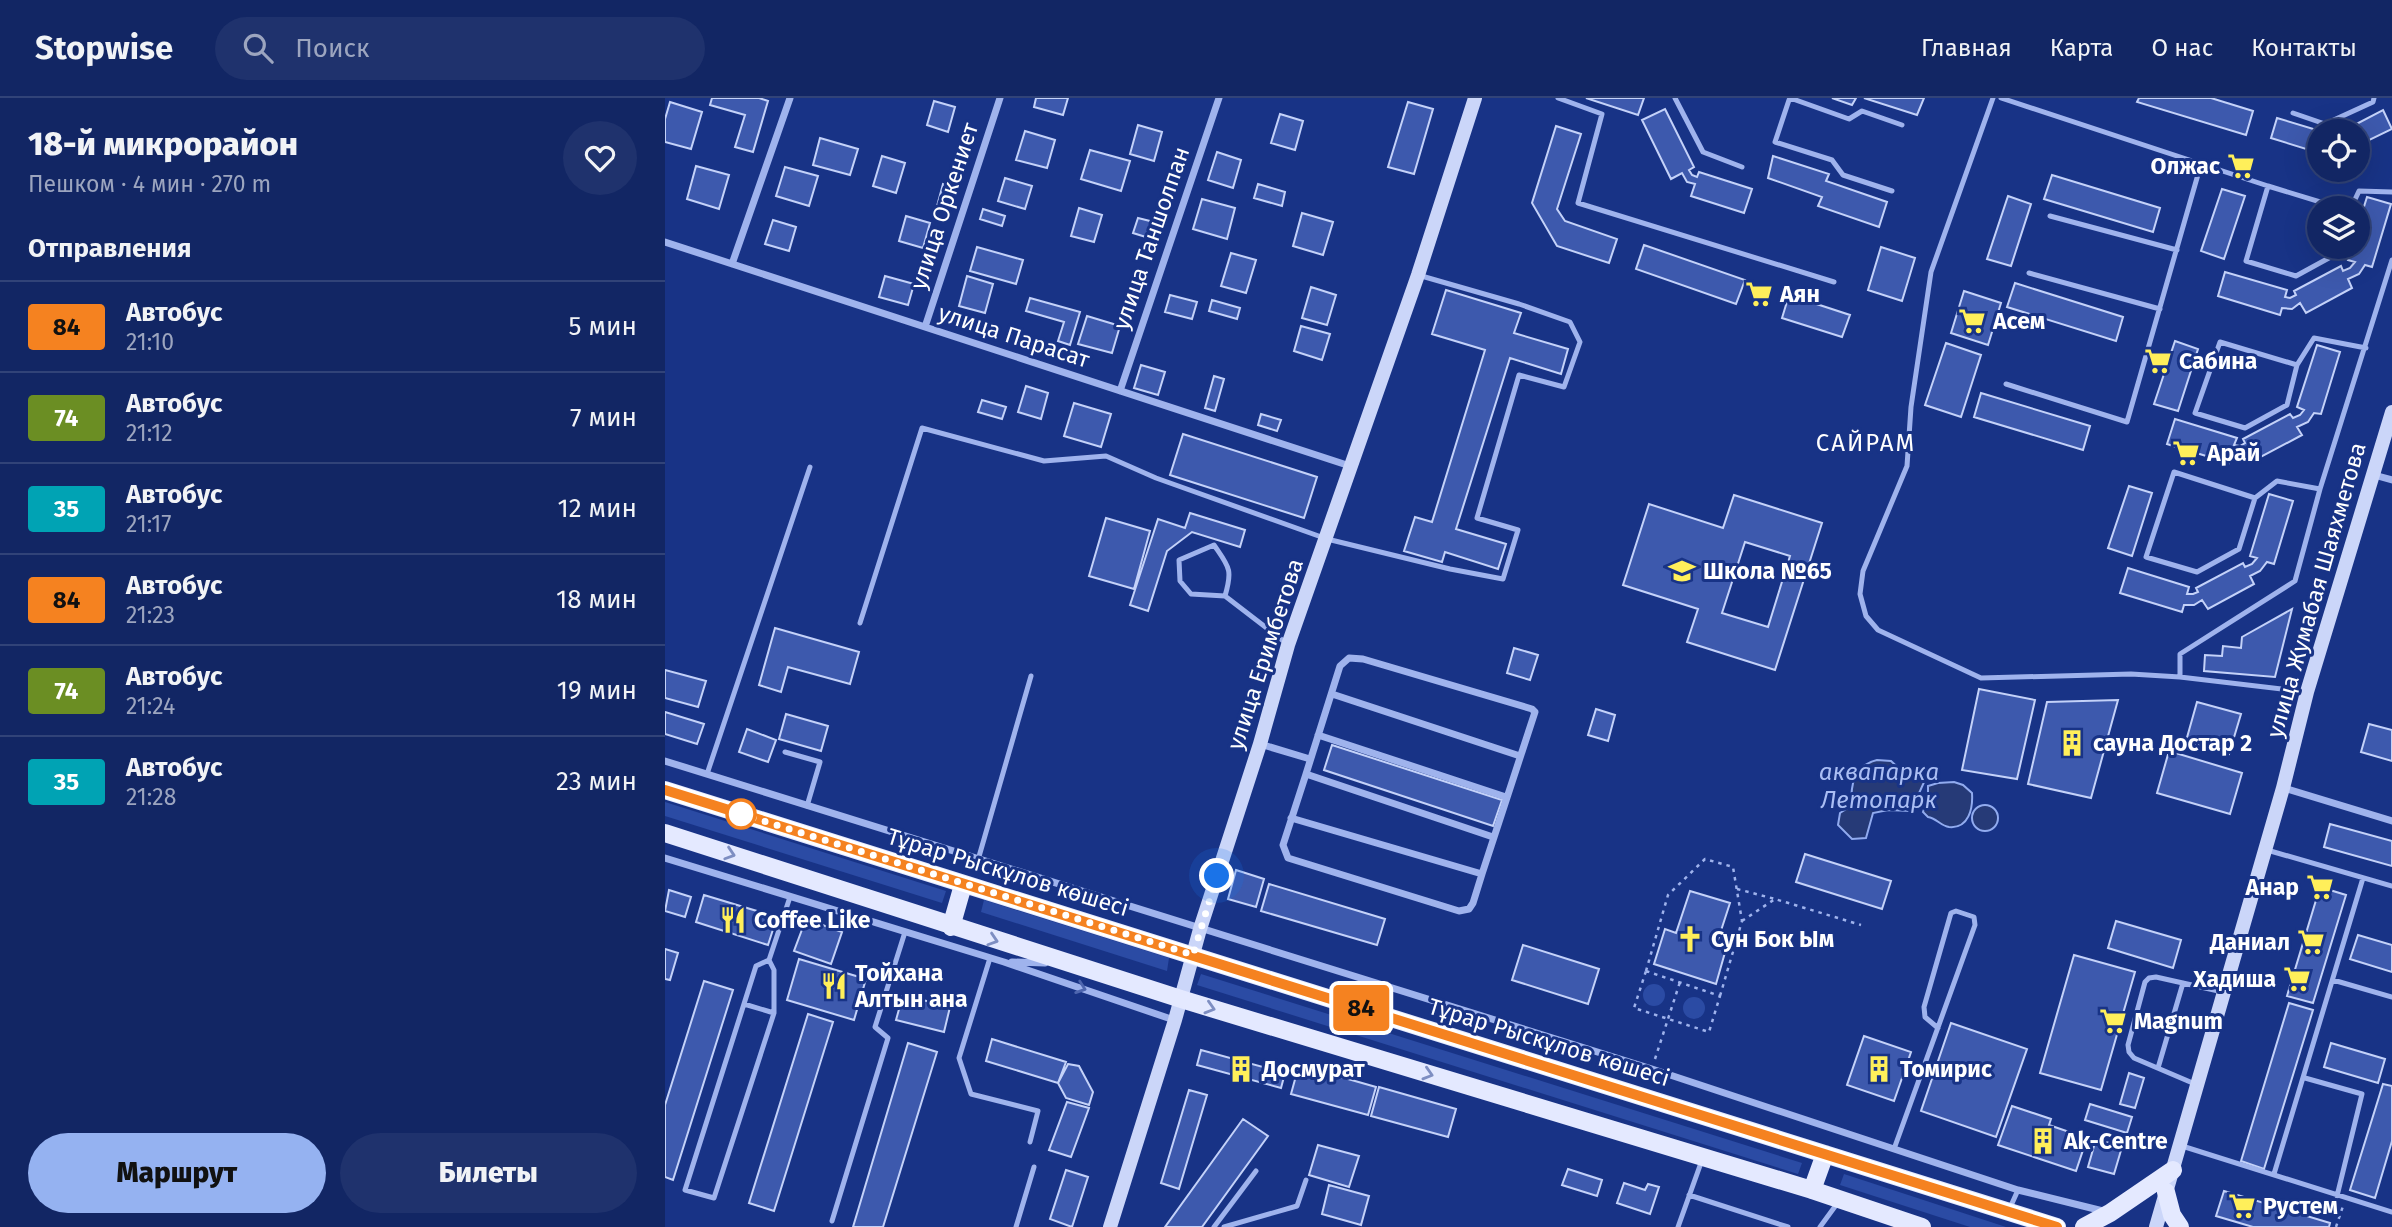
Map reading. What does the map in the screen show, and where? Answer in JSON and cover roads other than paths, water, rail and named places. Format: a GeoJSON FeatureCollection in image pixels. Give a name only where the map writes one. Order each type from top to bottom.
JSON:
{"type":"FeatureCollection","features":[{"type":"Feature","properties":{"kind":"main road","name":"Тұрар Рыскұлов көшесі"},"geometry":{"type":"LineString","coordinates":[[665,790],[2057,1227]]}},
{"type":"Feature","properties":{"kind":"main road"},"geometry":{"type":"LineString","coordinates":[[665,833],[1065,963],[1812,1190],[1914,1225]]}},
{"type":"Feature","properties":{"kind":"main road"},"geometry":{"type":"LineString","coordinates":[[951,927],[963,885]]}},
{"type":"Feature","properties":{"kind":"main road"},"geometry":{"type":"LineString","coordinates":[[1812,1190],[1825,1154]]}},
{"type":"Feature","properties":{"kind":"main road"},"geometry":{"type":"LineString","coordinates":[[2084,1227],[2110,1213],[2173,1170]]}},
{"type":"Feature","properties":{"kind":"main road"},"geometry":{"type":"LineString","coordinates":[[2166,1192],[2172,1215],[2180,1227]]}},
{"type":"Feature","properties":{"kind":"street"},"geometry":{"type":"LineString","coordinates":[[732,264],[790,98]]}},
{"type":"Feature","properties":{"kind":"street","name":"улица Оркениет"},"geometry":{"type":"LineString","coordinates":[[925,327],[1000,98]]}},
{"type":"Feature","properties":{"kind":"street","name":"улица Таншолпан"},"geometry":{"type":"LineString","coordinates":[[1120,391],[1219,98]]}},
{"type":"Feature","properties":{"kind":"street","name":"улица Еримбетова"},"geometry":{"type":"LineString","coordinates":[[1110,1227],[1175,1020],[1200,929],[1260,744],[1288,645],[1419,275],[1475,98]]}},
{"type":"Feature","properties":{"kind":"street","name":"улица Парасат"},"geometry":{"type":"LineString","coordinates":[[665,242],[1350,466]]}},
{"type":"Feature","properties":{"kind":"street","name":"улица Жумабая Шаяхметова"},"geometry":{"type":"LineString","coordinates":[[2155,1227],[2283,788],[2307,692],[2392,412]]}},
{"type":"Feature","properties":{"kind":"street"},"geometry":{"type":"LineString","coordinates":[[2374,475],[2392,480]]}},
{"type":"Feature","properties":{"kind":"street"},"geometry":{"type":"LineString","coordinates":[[1349,658],[1363,659],[1535,712],[1469,909],[1459,911],[1288,858],[1283,845],[1332,694],[1340,666],[1349,658]]}},
{"type":"Feature","properties":{"kind":"street"},"geometry":{"type":"LineString","coordinates":[[1332,694],[1520,756]]}},
{"type":"Feature","properties":{"kind":"street"},"geometry":{"type":"LineString","coordinates":[[1318,735],[1506,797]]}},
{"type":"Feature","properties":{"kind":"street"},"geometry":{"type":"LineString","coordinates":[[1260,744],[1310,759]]}},
{"type":"Feature","properties":{"kind":"street"},"geometry":{"type":"LineString","coordinates":[[665,761],[1652,1069],[2018,1190],[2110,1213]]}},
{"type":"Feature","properties":{"kind":"street"},"geometry":{"type":"LineString","coordinates":[[1306,774],[1493,837]]}},
{"type":"Feature","properties":{"kind":"street"},"geometry":{"type":"LineString","coordinates":[[2283,788],[2392,821]]}},
{"type":"Feature","properties":{"kind":"street"},"geometry":{"type":"LineString","coordinates":[[1291,818],[1482,874]]}},
{"type":"Feature","properties":{"kind":"street"},"geometry":{"type":"LineString","coordinates":[[665,858],[1004,962],[1175,1020]]}},
{"type":"Feature","properties":{"kind":"street"},"geometry":{"type":"LineString","coordinates":[[1004,962],[1065,963]]}},
{"type":"Feature","properties":{"kind":"lane"},"geometry":{"type":"LineString","coordinates":[[1558,98],[1602,114],[1578,204],[1834,282]]}},
{"type":"Feature","properties":{"kind":"lane"},"geometry":{"type":"LineString","coordinates":[[1675,98],[1703,152],[1742,167]]}},
{"type":"Feature","properties":{"kind":"lane"},"geometry":{"type":"LineString","coordinates":[[1993,98],[1931,272],[1911,407],[1907,466],[1863,571],[1860,594],[1866,616],[1878,630],[1981,678],[2131,674],[2307,692]]}},
{"type":"Feature","properties":{"kind":"lane"},"geometry":{"type":"LineString","coordinates":[[2001,98],[2307,198]]}},
{"type":"Feature","properties":{"kind":"lane"},"geometry":{"type":"LineString","coordinates":[[2293,113],[2325,124],[2373,102],[2374,98]]}},
{"type":"Feature","properties":{"kind":"lane"},"geometry":{"type":"LineString","coordinates":[[1892,191],[1843,175],[1832,160],[1775,142],[1789,99],[1849,119],[1862,111],[1902,125]]}},
{"type":"Feature","properties":{"kind":"lane"},"geometry":{"type":"LineString","coordinates":[[2006,384],[2127,422],[2201,164]]}},
{"type":"Feature","properties":{"kind":"lane"},"geometry":{"type":"LineString","coordinates":[[2268,186],[2246,261],[2296,276],[2327,259]]}},
{"type":"Feature","properties":{"kind":"lane"},"geometry":{"type":"LineString","coordinates":[[2357,196],[2359,191],[2392,192]]}},
{"type":"Feature","properties":{"kind":"lane"},"geometry":{"type":"LineString","coordinates":[[2050,216],[2177,250]]}},
{"type":"Feature","properties":{"kind":"lane"},"geometry":{"type":"LineString","coordinates":[[2180,677],[2180,654],[2295,581],[2320,489],[2392,260]]}},
{"type":"Feature","properties":{"kind":"lane"},"geometry":{"type":"LineString","coordinates":[[2029,273],[2160,309]]}},
{"type":"Feature","properties":{"kind":"lane"},"geometry":{"type":"LineString","coordinates":[[860,623],[922,428],[1044,461],[1106,456],[1156,478],[1327,539],[1503,579],[1518,530],[1477,518],[1519,375],[1564,387],[1580,342],[1570,322],[1419,275]]}},
{"type":"Feature","properties":{"kind":"lane"},"geometry":{"type":"LineString","coordinates":[[2297,365],[2220,342],[2195,413],[2245,428],[2287,405],[2297,365],[2313,338],[2366,348]]}},
{"type":"Feature","properties":{"kind":"lane"},"geometry":{"type":"LineString","coordinates":[[707,774],[810,467]]}},
{"type":"Feature","properties":{"kind":"lane"},"geometry":{"type":"LineString","coordinates":[[2255,498],[2174,472],[2147,557],[2197,572],[2239,549],[2255,498],[2277,481],[2320,489]]}},
{"type":"Feature","properties":{"kind":"lane"},"geometry":{"type":"LineString","coordinates":[[1225,596],[1231,575],[1214,545],[1179,560],[1180,581],[1191,594],[1225,596],[1288,645]]}},
{"type":"Feature","properties":{"kind":"lane"},"geometry":{"type":"LineString","coordinates":[[978,860],[1031,676]]}},
{"type":"Feature","properties":{"kind":"lane"},"geometry":{"type":"LineString","coordinates":[[785,752],[820,762],[807,806]]}},
{"type":"Feature","properties":{"kind":"lane"},"geometry":{"type":"LineString","coordinates":[[2265,849],[2392,886]]}},
{"type":"Feature","properties":{"kind":"lane"},"geometry":{"type":"LineString","coordinates":[[2274,1174],[2363,878]]}},
{"type":"Feature","properties":{"kind":"lane"},"geometry":{"type":"LineString","coordinates":[[769,960],[756,966],[685,1190],[714,1198],[774,1013],[774,970],[769,960],[790,897]]}},
{"type":"Feature","properties":{"kind":"lane"},"geometry":{"type":"LineString","coordinates":[[1894,1149],[1938,1028],[1975,925],[1974,917],[1956,911],[1951,914],[1924,1007],[1926,1017],[1938,1028]]}},
{"type":"Feature","properties":{"kind":"lane"},"geometry":{"type":"LineString","coordinates":[[832,1221],[888,1038],[876,1027],[905,932]]}},
{"type":"Feature","properties":{"kind":"lane"},"geometry":{"type":"LineString","coordinates":[[990,958],[959,1058],[971,1094],[1038,1111],[1030,1142]]}},
{"type":"Feature","properties":{"kind":"lane"},"geometry":{"type":"LineString","coordinates":[[2196,1085],[2134,1058],[2129,1052],[2145,982],[2156,977],[2223,992]]}},
{"type":"Feature","properties":{"kind":"lane"},"geometry":{"type":"LineString","coordinates":[[2333,980],[2392,997]]}},
{"type":"Feature","properties":{"kind":"lane"},"geometry":{"type":"LineString","coordinates":[[2158,1068],[2183,983]]}},
{"type":"Feature","properties":{"kind":"lane"},"geometry":{"type":"LineString","coordinates":[[744,1003],[774,1013]]}},
{"type":"Feature","properties":{"kind":"lane"},"geometry":{"type":"LineString","coordinates":[[2305,1078],[2362,1094],[2337,1196]]}},
{"type":"Feature","properties":{"kind":"lane"},"geometry":{"type":"LineString","coordinates":[[2179,1145],[2392,1212]]}},
{"type":"Feature","properties":{"kind":"lane"},"geometry":{"type":"LineString","coordinates":[[1678,1227],[1703,1157]]}},
{"type":"Feature","properties":{"kind":"lane"},"geometry":{"type":"LineString","coordinates":[[1016,1227],[1034,1167]]}},
{"type":"Feature","properties":{"kind":"lane"},"geometry":{"type":"LineString","coordinates":[[1214,1227],[1256,1171]]}},
{"type":"Feature","properties":{"kind":"lane"},"geometry":{"type":"LineString","coordinates":[[1224,1227],[1297,1206],[1306,1180]]}},
{"type":"Feature","properties":{"kind":"lane"},"geometry":{"type":"LineString","coordinates":[[2008,1213],[2018,1190]]}},
{"type":"Feature","properties":{"kind":"lane"},"geometry":{"type":"LineString","coordinates":[[1689,1195],[1788,1227]]}},
{"type":"Feature","properties":{"kind":"lane"},"geometry":{"type":"LineString","coordinates":[[1820,1227],[1840,1200]]}},
{"type":"Feature","properties":{"kind":"water","name":"аквапарка Летопарк"},"geometry":{"type":"Polygon","coordinates":[[[1877,760],[1891,761],[1904,773],[1917,773],[1925,780],[1911,811],[1888,810],[1873,813],[1866,838],[1852,839],[1838,825],[1840,813],[1851,806],[1853,783],[1858,771],[1877,760]]]}},
{"type":"Feature","properties":{"kind":"water"},"geometry":{"type":"Polygon","coordinates":[[[1954,782],[1963,785],[1972,793],[1972,805],[1961,825],[1949,827],[1923,812],[1928,798],[1928,786],[1954,782]]]}},
{"type":"Feature","properties":{"kind":"water"},"geometry":{"type":"Polygon","coordinates":[[[1985,805],[1994,809],[1998,818],[1994,827],[1985,831],[1976,827],[1972,818],[1976,809],[1985,805]]]}},
{"type":"Feature","properties":{"kind":"place","name":"Олжас"},"geometry":{"type":"Point","coordinates":[2241,166]}},
{"type":"Feature","properties":{"kind":"place","name":"Аян"},"geometry":{"type":"Point","coordinates":[1759,294]}},
{"type":"Feature","properties":{"kind":"place","name":"Асем"},"geometry":{"type":"Point","coordinates":[1972,321]}},
{"type":"Feature","properties":{"kind":"place","name":"Сабина"},"geometry":{"type":"Point","coordinates":[2158,361]}},
{"type":"Feature","properties":{"kind":"place","name":"Арай"},"geometry":{"type":"Point","coordinates":[2186,453]}},
{"type":"Feature","properties":{"kind":"place","name":"Школа №65"},"geometry":{"type":"Point","coordinates":[1682,571]}},
{"type":"Feature","properties":{"kind":"place","name":"сауна Достар 2"},"geometry":{"type":"Point","coordinates":[2072,743]}},
{"type":"Feature","properties":{"kind":"place","name":"Анар"},"geometry":{"type":"Point","coordinates":[2320,887]}},
{"type":"Feature","properties":{"kind":"place","name":"Coffee Like"},"geometry":{"type":"Point","coordinates":[733,920]}},
{"type":"Feature","properties":{"kind":"place","name":"Сун Бок Ым"},"geometry":{"type":"Point","coordinates":[1690,939]}},
{"type":"Feature","properties":{"kind":"place","name":"Даниал"},"geometry":{"type":"Point","coordinates":[2311,942]}},
{"type":"Feature","properties":{"kind":"place","name":"Хадиша"},"geometry":{"type":"Point","coordinates":[2297,979]}},
{"type":"Feature","properties":{"kind":"place","name":"Тойхана Алтын ана"},"geometry":{"type":"Point","coordinates":[834,986]}},
{"type":"Feature","properties":{"kind":"place","name":"Magnum"},"geometry":{"type":"Point","coordinates":[2113,1021]}},
{"type":"Feature","properties":{"kind":"place","name":"Досмурат"},"geometry":{"type":"Point","coordinates":[1241,1069]}},
{"type":"Feature","properties":{"kind":"place","name":"Томирис"},"geometry":{"type":"Point","coordinates":[1879,1069]}},
{"type":"Feature","properties":{"kind":"place","name":"Ak-Centre"},"geometry":{"type":"Point","coordinates":[2043,1141]}},
{"type":"Feature","properties":{"kind":"place","name":"Рустем"},"geometry":{"type":"Point","coordinates":[2242,1206]}},
{"type":"Feature","properties":{"kind":"district","name":"САЙРАМ"},"geometry":{"type":"Point","coordinates":[1866,443]}}]}
